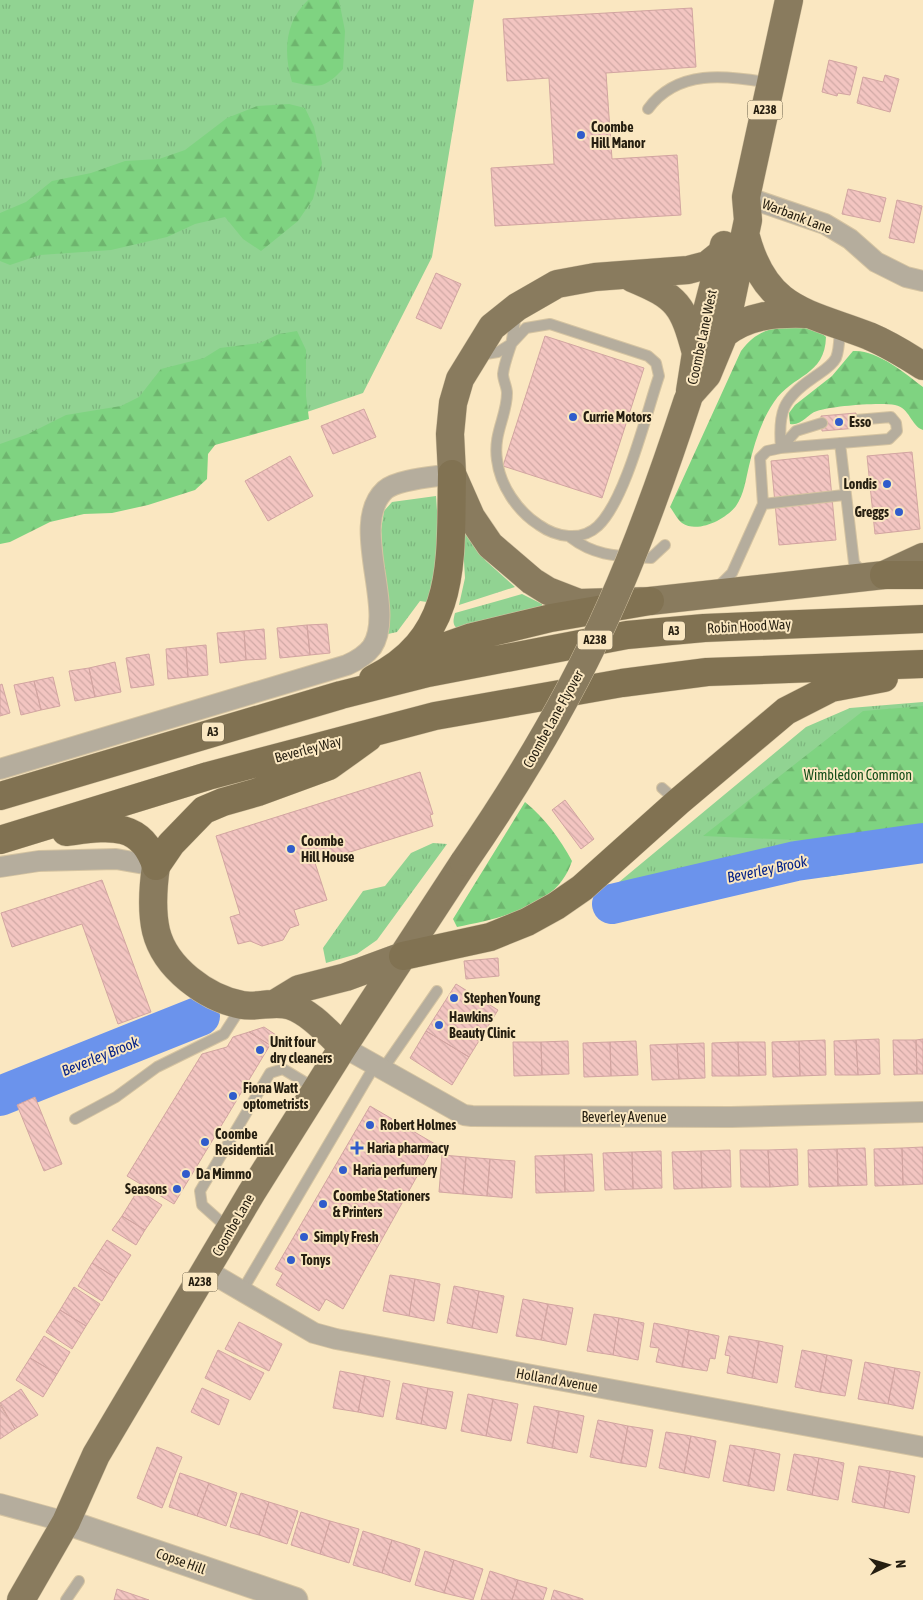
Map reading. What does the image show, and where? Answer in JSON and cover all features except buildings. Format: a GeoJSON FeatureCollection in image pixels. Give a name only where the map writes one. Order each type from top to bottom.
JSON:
{"type":"FeatureCollection","features":[{"type":"Feature","properties":{"kind":"highway"},"geometry":{"type":"LineString","coordinates":[[404,661],[426,634],[440,609],[449,572],[452,474]]}},
{"type":"Feature","properties":{"kind":"highway"},"geometry":{"type":"LineString","coordinates":[[876,576],[923,575]]}},
{"type":"Feature","properties":{"kind":"highway"},"geometry":{"type":"LineString","coordinates":[[341,695],[404,661],[472,637],[551,618],[650,602]]}},
{"type":"Feature","properties":{"kind":"highway","name":"Robin Hood Way"},"geometry":{"type":"LineString","coordinates":[[341,695],[428,673],[627,635],[704,628],[923,619]]}},
{"type":"Feature","properties":{"kind":"highway","name":"Beverley Way"},"geometry":{"type":"LineString","coordinates":[[0,842],[208,776],[435,716],[622,683],[708,672],[923,664]]}},
{"type":"Feature","properties":{"kind":"highway"},"geometry":{"type":"LineString","coordinates":[[403,956],[490,937],[527,922],[556,906],[582,888],[670,795],[772,722],[810,698],[831,688],[923,673]]}},
{"type":"Feature","properties":{"kind":"highway","name":"A3"},"geometry":{"type":"LineString","coordinates":[[0,796],[341,695]]}},
{"type":"Feature","properties":{"kind":"highway"},"geometry":{"type":"LineString","coordinates":[[0,842],[86,830],[125,830],[137,835],[145,842],[156,866],[172,844],[204,810],[330,766],[381,729]]}},
{"type":"Feature","properties":{"kind":"main road","name":"Coombe Lane West"},"geometry":{"type":"LineString","coordinates":[[689,397],[707,375],[724,334],[746,237],[748,220],[746,197],[788,0]]}},
{"type":"Feature","properties":{"kind":"main road","name":"Coombe Lane West"},"geometry":{"type":"LineString","coordinates":[[689,397],[696,353],[731,217],[746,197]]}},
{"type":"Feature","properties":{"kind":"main road"},"geometry":{"type":"LineString","coordinates":[[746,237],[750,255],[767,286],[782,300],[807,314],[871,337],[901,351],[923,366]]}},
{"type":"Feature","properties":{"kind":"main road"},"geometry":{"type":"LineString","coordinates":[[722,253],[707,265],[688,270],[628,277],[595,277],[557,284],[517,307],[492,327],[460,379],[453,402],[450,434],[452,474],[471,517],[490,544],[548,592],[579,603],[650,602],[876,576],[923,557]]}},
{"type":"Feature","properties":{"kind":"main road"},"geometry":{"type":"LineString","coordinates":[[628,277],[662,290],[679,306],[688,326],[696,353]]}},
{"type":"Feature","properties":{"kind":"main road"},"geometry":{"type":"LineString","coordinates":[[724,334],[735,326],[773,314],[807,314]]}},
{"type":"Feature","properties":{"kind":"main road","name":"Coombe Lane Flyover"},"geometry":{"type":"LineString","coordinates":[[464,862],[503,805],[531,759],[587,658],[635,548],[689,397]]}},
{"type":"Feature","properties":{"kind":"main road","name":"Coombe Lane"},"geometry":{"type":"LineString","coordinates":[[20,1600],[66,1522],[96,1455],[230,1230],[342,1047],[464,862]]}},
{"type":"Feature","properties":{"kind":"main road"},"geometry":{"type":"LineString","coordinates":[[156,866],[153,912],[156,932],[165,951],[186,976],[200,988],[242,1006],[276,1003],[291,1006],[301,1011],[342,1047]]}},
{"type":"Feature","properties":{"kind":"main road"},"geometry":{"type":"LineString","coordinates":[[276,1003],[299,989],[346,977],[403,956]]}},
{"type":"Feature","properties":{"kind":"street","name":"Warbank Lane"},"geometry":{"type":"LineString","coordinates":[[746,197],[825,224],[850,239],[876,262],[923,282]]}},
{"type":"Feature","properties":{"kind":"street"},"geometry":{"type":"LineString","coordinates":[[0,769],[347,665],[357,660],[372,646],[377,634],[379,619],[371,540],[372,517],[377,501],[385,489],[404,482],[452,474]]}},
{"type":"Feature","properties":{"kind":"street"},"geometry":{"type":"LineString","coordinates":[[0,867],[39,861],[116,859],[156,866]]}},
{"type":"Feature","properties":{"kind":"street","name":"Beverley Avenue"},"geometry":{"type":"LineString","coordinates":[[342,1047],[464,1115],[472,1116],[730,1117],[923,1112]]}},
{"type":"Feature","properties":{"kind":"street","name":"Holland Avenue"},"geometry":{"type":"LineString","coordinates":[[206,1270],[314,1333],[336,1339],[923,1447]]}},
{"type":"Feature","properties":{"kind":"street"},"geometry":{"type":"LineString","coordinates":[[0,1504],[66,1522]]}},
{"type":"Feature","properties":{"kind":"street","name":"Copse Hill"},"geometry":{"type":"LineString","coordinates":[[66,1522],[295,1600]]}},
{"type":"Feature","properties":{"kind":"lane"},"geometry":{"type":"LineString","coordinates":[[648,109],[656,98],[678,83],[722,77],[770,84]]}},
{"type":"Feature","properties":{"kind":"lane"},"geometry":{"type":"LineString","coordinates":[[517,307],[511,344],[503,375],[507,392],[496,437],[500,472],[510,495],[525,515],[547,531],[570,537],[584,548],[606,555],[651,558],[665,545]]}},
{"type":"Feature","properties":{"kind":"lane"},"geometry":{"type":"LineString","coordinates":[[474,356],[498,352],[511,344],[526,328],[550,324],[648,356],[656,363],[659,376],[625,482],[598,526],[589,532],[570,537]]}},
{"type":"Feature","properties":{"kind":"lane"},"geometry":{"type":"LineString","coordinates":[[781,448],[780,417],[784,407],[803,385],[832,363],[839,345],[840,325]]}},
{"type":"Feature","properties":{"kind":"lane"},"geometry":{"type":"LineString","coordinates":[[710,594],[732,573],[763,504],[760,458],[767,451],[781,448],[889,439],[896,431],[896,423],[890,417],[856,420]]}},
{"type":"Feature","properties":{"kind":"lane"},"geometry":{"type":"LineString","coordinates":[[781,448],[796,430],[822,423]]}},
{"type":"Feature","properties":{"kind":"lane"},"geometry":{"type":"LineString","coordinates":[[840,443],[844,495],[854,563],[876,576]]}},
{"type":"Feature","properties":{"kind":"lane"},"geometry":{"type":"LineString","coordinates":[[763,504],[844,495]]}},
{"type":"Feature","properties":{"kind":"lane"},"geometry":{"type":"LineString","coordinates":[[242,1291],[379,1067],[437,991]]}},
{"type":"Feature","properties":{"kind":"lane"},"geometry":{"type":"LineString","coordinates":[[75,1119],[116,1097],[157,1067],[224,1034],[242,1006]]}},
{"type":"Feature","properties":{"kind":"lane"},"geometry":{"type":"LineString","coordinates":[[230,1230],[202,1205],[200,1191],[270,1072],[283,1069],[316,1089]]}},
{"type":"Feature","properties":{"kind":"lane"},"geometry":{"type":"LineString","coordinates":[[66,1600],[79,1581]]}},
{"type":"Feature","properties":{"kind":"green space"},"geometry":{"type":"Polygon","coordinates":[[[0,0],[474,0],[432,257],[363,393],[219,442],[0,506],[0,0]]]}},
{"type":"Feature","properties":{"kind":"green space"},"geometry":{"type":"Polygon","coordinates":[[[308,0],[339,0],[345,31],[343,69],[331,80],[315,86],[292,82],[287,60],[290,28],[300,9],[308,0]]]}},
{"type":"Feature","properties":{"kind":"green space"},"geometry":{"type":"Polygon","coordinates":[[[289,104],[305,108],[314,127],[322,163],[313,199],[298,221],[261,251],[243,239],[225,217],[195,224],[167,237],[111,250],[40,255],[10,265],[0,261],[0,213],[26,202],[52,181],[91,173],[125,161],[159,159],[185,150],[227,118],[257,106],[289,104]]]}},
{"type":"Feature","properties":{"kind":"green space"},"geometry":{"type":"Polygon","coordinates":[[[781,326],[805,327],[822,333],[826,337],[820,360],[807,374],[782,393],[769,409],[758,433],[743,492],[736,506],[726,516],[711,524],[696,527],[682,523],[670,507],[741,351],[759,334],[781,326]]]}},
{"type":"Feature","properties":{"kind":"green space"},"geometry":{"type":"Polygon","coordinates":[[[297,331],[306,350],[306,396],[309,419],[215,445],[208,454],[207,479],[195,490],[148,505],[112,513],[84,514],[50,522],[10,542],[0,544],[0,444],[28,434],[66,415],[121,406],[139,397],[161,369],[204,358],[220,348],[260,343],[279,334],[297,331]]]}},
{"type":"Feature","properties":{"kind":"green space"},"geometry":{"type":"Polygon","coordinates":[[[853,351],[862,351],[881,358],[923,387],[923,430],[900,407],[888,404],[824,409],[813,413],[801,422],[790,424],[789,413],[795,405],[832,376],[853,351]]]}},
{"type":"Feature","properties":{"kind":"green space"},"geometry":{"type":"Polygon","coordinates":[[[436,496],[440,554],[438,571],[427,602],[420,601],[397,632],[388,634],[381,530],[384,511],[392,502],[436,496]]]}},
{"type":"Feature","properties":{"kind":"green space"},"geometry":{"type":"Polygon","coordinates":[[[464,527],[486,561],[515,587],[459,605],[465,578],[462,528],[464,527]]]}},
{"type":"Feature","properties":{"kind":"green space"},"geometry":{"type":"Polygon","coordinates":[[[522,594],[542,604],[542,607],[459,630],[454,625],[455,613],[522,594]]]}},
{"type":"Feature","properties":{"kind":"green space","name":"Wimbledon Common"},"geometry":{"type":"Polygon","coordinates":[[[923,702],[923,828],[613,887],[806,727],[850,708],[923,702]]]}},
{"type":"Feature","properties":{"kind":"green space","name":"Wimbledon Common"},"geometry":{"type":"Polygon","coordinates":[[[923,706],[923,862],[825,877],[819,841],[703,836],[863,711],[923,706]]]}},
{"type":"Feature","properties":{"kind":"green space"},"geometry":{"type":"Polygon","coordinates":[[[525,802],[552,829],[572,861],[565,877],[554,890],[525,908],[508,915],[457,927],[453,919],[525,802]]]}},
{"type":"Feature","properties":{"kind":"green space"},"geometry":{"type":"Polygon","coordinates":[[[433,843],[447,844],[377,940],[357,954],[326,963],[323,948],[363,891],[385,886],[411,853],[433,843]]]}},
{"type":"Feature","properties":{"kind":"waterway","name":"Beverley Brook"},"geometry":{"type":"LineString","coordinates":[[612,904],[796,861],[923,843]]}},
{"type":"Feature","properties":{"kind":"waterway","name":"Beverley Brook"},"geometry":{"type":"LineString","coordinates":[[0,1096],[200,1016]]}},
{"type":"Feature","properties":{"kind":"place","name":"Coombe Hill Manor"},"geometry":{"type":"Point","coordinates":[581,135]}},
{"type":"Feature","properties":{"kind":"place","name":"Currie Motors"},"geometry":{"type":"Point","coordinates":[573,417]}},
{"type":"Feature","properties":{"kind":"place","name":"Esso"},"geometry":{"type":"Point","coordinates":[839,422]}},
{"type":"Feature","properties":{"kind":"place","name":"Londis"},"geometry":{"type":"Point","coordinates":[887,484]}},
{"type":"Feature","properties":{"kind":"place","name":"Greggs"},"geometry":{"type":"Point","coordinates":[899,512]}},
{"type":"Feature","properties":{"kind":"place","name":"Coombe Hill House"},"geometry":{"type":"Point","coordinates":[291,849]}},
{"type":"Feature","properties":{"kind":"place","name":"Stephen Young"},"geometry":{"type":"Point","coordinates":[454,998]}},
{"type":"Feature","properties":{"kind":"place","name":"Hawkins Beauty Clinic"},"geometry":{"type":"Point","coordinates":[439,1025]}},
{"type":"Feature","properties":{"kind":"place","name":"Unit four dry cleaners"},"geometry":{"type":"Point","coordinates":[260,1050]}},
{"type":"Feature","properties":{"kind":"place","name":"Fiona Watt optometrists"},"geometry":{"type":"Point","coordinates":[233,1096]}},
{"type":"Feature","properties":{"kind":"place","name":"Robert Holmes"},"geometry":{"type":"Point","coordinates":[370,1125]}},
{"type":"Feature","properties":{"kind":"place","name":"Coombe Residential"},"geometry":{"type":"Point","coordinates":[205,1142]}},
{"type":"Feature","properties":{"kind":"place","name":"Haria pharmacy"},"geometry":{"type":"Point","coordinates":[357,1148]}},
{"type":"Feature","properties":{"kind":"place","name":"Haria perfumery"},"geometry":{"type":"Point","coordinates":[343,1170]}},
{"type":"Feature","properties":{"kind":"place","name":"Da Mimmo"},"geometry":{"type":"Point","coordinates":[186,1174]}},
{"type":"Feature","properties":{"kind":"place","name":"Seasons"},"geometry":{"type":"Point","coordinates":[177,1189]}},
{"type":"Feature","properties":{"kind":"place","name":"Coombe Stationers & Printers"},"geometry":{"type":"Point","coordinates":[323,1204]}},
{"type":"Feature","properties":{"kind":"place","name":"Simply Fresh"},"geometry":{"type":"Point","coordinates":[304,1237]}},
{"type":"Feature","properties":{"kind":"place","name":"Tonys"},"geometry":{"type":"Point","coordinates":[291,1260]}}]}
